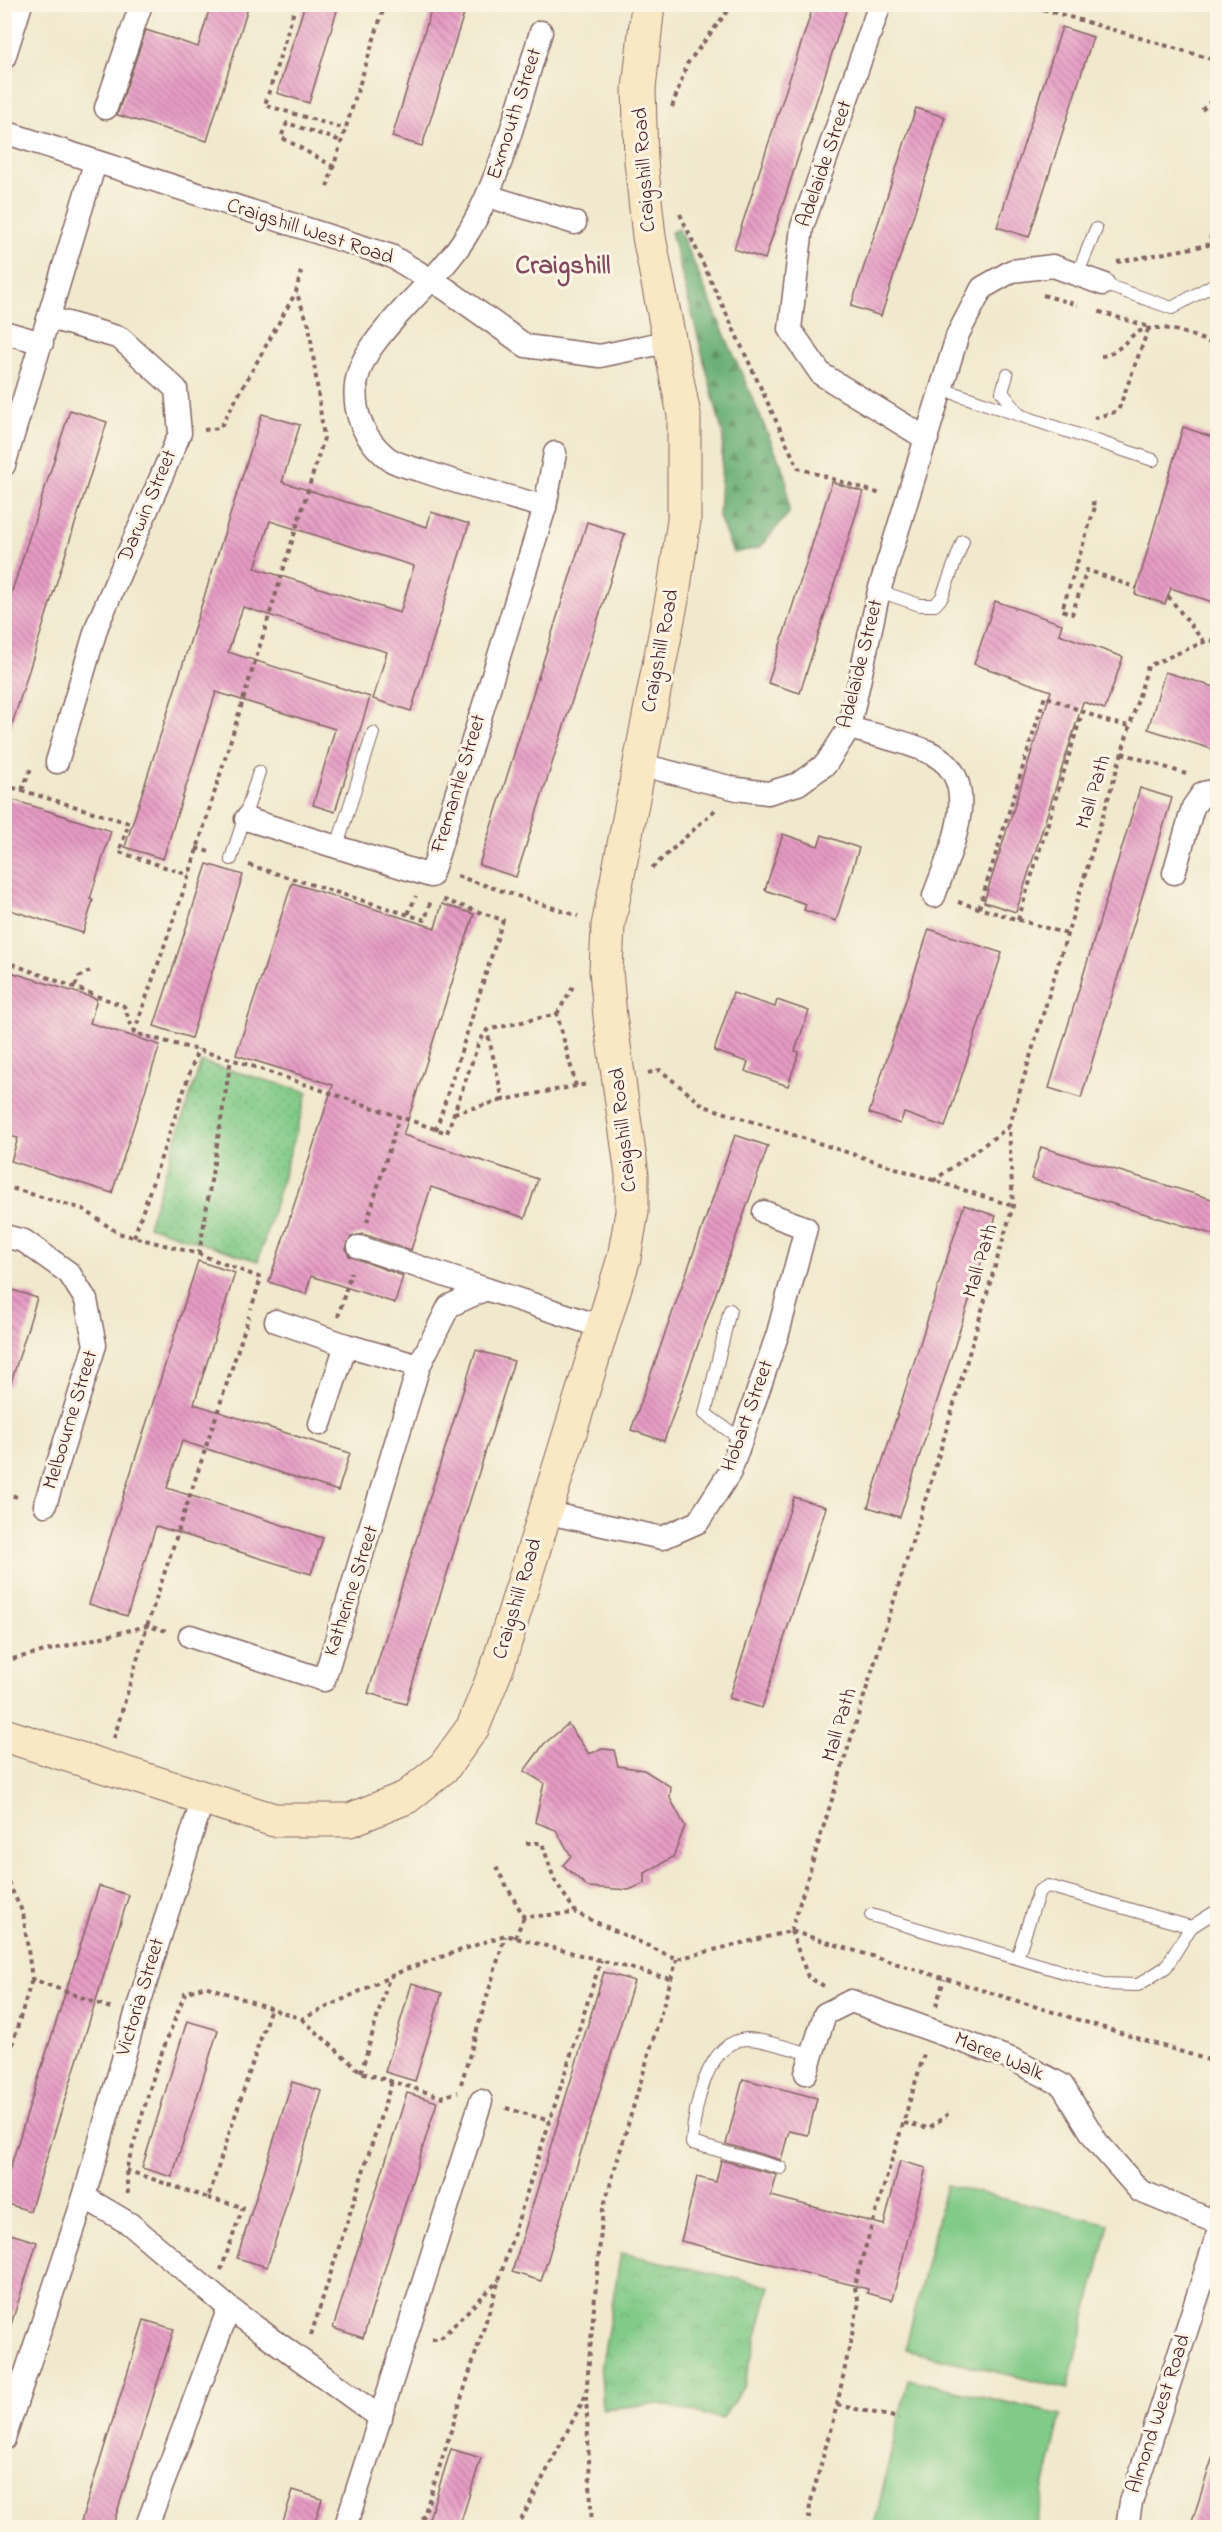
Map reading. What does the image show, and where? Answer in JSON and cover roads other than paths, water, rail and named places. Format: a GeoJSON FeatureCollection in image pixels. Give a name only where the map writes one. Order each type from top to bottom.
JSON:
{"type":"FeatureCollection","features":[{"type":"Feature","properties":{"kind":"street"},"geometry":{"type":"LineString","coordinates":[[4,58],[21,4]]}},
{"type":"Feature","properties":{"kind":"street"},"geometry":{"type":"LineString","coordinates":[[106,108],[141,4]]}},
{"type":"Feature","properties":{"kind":"street","name":"Craigshill Road"},"geometry":{"type":"LineString","coordinates":[[4,1735],[274,1820],[350,1820],[407,1797],[444,1767],[473,1727],[498,1665],[624,1258],[632,1212],[632,1175],[610,1017],[606,970],[608,926],[673,594],[684,520],[684,415],[649,237],[641,161],[639,89],[648,4]]}},
{"type":"Feature","properties":{"kind":"street","name":"Adelaide Street"},"geometry":{"type":"LineString","coordinates":[[880,4],[802,227],[790,329],[821,374],[927,439]]}},
{"type":"Feature","properties":{"kind":"street","name":"Exmouth Street"},"geometry":{"type":"LineString","coordinates":[[432,281],[466,236],[488,196],[541,32]]}},
{"type":"Feature","properties":{"kind":"street","name":"Craigshill West Road"},"geometry":{"type":"LineString","coordinates":[[4,132],[391,256],[432,281],[526,346],[600,356],[671,341]]}},
{"type":"Feature","properties":{"kind":"street"},"geometry":{"type":"LineString","coordinates":[[4,465],[95,163]]}},
{"type":"Feature","properties":{"kind":"street","name":"Exmouth Street"},"geometry":{"type":"LineString","coordinates":[[488,196],[575,223]]}},
{"type":"Feature","properties":{"kind":"street","name":"Adelaide Street"},"geometry":{"type":"LineString","coordinates":[[638,764],[737,789],[768,793],[798,784],[826,764],[849,728],[879,591],[958,334],[982,288],[1012,271],[1053,266],[1103,284]]}},
{"type":"Feature","properties":{"kind":"street"},"geometry":{"type":"LineString","coordinates":[[432,281],[410,302],[369,351],[357,376],[354,402],[366,437],[390,460],[455,482],[545,507]]}},
{"type":"Feature","properties":{"kind":"street","name":"Darwin Street"},"geometry":{"type":"LineString","coordinates":[[50,318],[120,338],[176,389],[180,433],[97,626],[57,762]]}},
{"type":"Feature","properties":{"kind":"street"},"geometry":{"type":"LineString","coordinates":[[4,332],[42,344]]}},
{"type":"Feature","properties":{"kind":"street","name":"Fremantle Street"},"geometry":{"type":"LineString","coordinates":[[246,819],[431,876],[545,507],[555,453]]}},
{"type":"Feature","properties":{"kind":"street"},"geometry":{"type":"LineString","coordinates":[[849,728],[926,750],[941,760],[956,777],[962,802],[958,824],[934,896]]}},
{"type":"Feature","properties":{"kind":"street"},"geometry":{"type":"LineString","coordinates":[[1174,873],[1193,807],[1210,792]]}},
{"type":"Feature","properties":{"kind":"street","name":"Hobart Street"},"geometry":{"type":"LineString","coordinates":[[544,1512],[662,1538],[698,1522],[730,1472],[778,1333],[806,1228],[764,1212]]}},
{"type":"Feature","properties":{"kind":"street","name":"Melbourne Street"},"geometry":{"type":"LineString","coordinates":[[4,1236],[24,1241],[69,1273],[86,1300],[96,1345],[45,1505]]}},
{"type":"Feature","properties":{"kind":"street"},"geometry":{"type":"LineString","coordinates":[[359,1247],[602,1328]]}},
{"type":"Feature","properties":{"kind":"street","name":"Katherine Street"},"geometry":{"type":"LineString","coordinates":[[190,1636],[324,1680],[419,1366],[449,1306],[486,1289]]}},
{"type":"Feature","properties":{"kind":"street"},"geometry":{"type":"LineString","coordinates":[[276,1322],[419,1366]]}},
{"type":"Feature","properties":{"kind":"street"},"geometry":{"type":"LineString","coordinates":[[320,1424],[346,1345]]}},
{"type":"Feature","properties":{"kind":"street","name":"Victoria Street"},"geometry":{"type":"LineString","coordinates":[[4,2439],[84,2197],[135,2017],[203,1798]]}},
{"type":"Feature","properties":{"kind":"street","name":"Maree Walk"},"geometry":{"type":"LineString","coordinates":[[809,2064],[825,2014],[851,2001],[1014,2060],[1062,2085],[1097,2142],[1140,2191],[1218,2223]]}},
{"type":"Feature","properties":{"kind":"street"},"geometry":{"type":"LineString","coordinates":[[345,2528],[481,2101]]}},
{"type":"Feature","properties":{"kind":"street"},"geometry":{"type":"LineString","coordinates":[[84,2197],[130,2224],[229,2308],[381,2418]]}},
{"type":"Feature","properties":{"kind":"street","name":"Almond West Road"},"geometry":{"type":"LineString","coordinates":[[1127,2528],[1131,2502],[1218,2233]]}},
{"type":"Feature","properties":{"kind":"street"},"geometry":{"type":"LineString","coordinates":[[146,2528],[229,2308]]}},
{"type":"Feature","properties":{"kind":"lane"},"geometry":{"type":"LineString","coordinates":[[1077,275],[1096,229]]}},
{"type":"Feature","properties":{"kind":"lane"},"geometry":{"type":"LineString","coordinates":[[1103,284],[1172,308],[1218,282]]}},
{"type":"Feature","properties":{"kind":"lane"},"geometry":{"type":"LineString","coordinates":[[1007,375],[1002,392],[1019,414]]}},
{"type":"Feature","properties":{"kind":"lane"},"geometry":{"type":"LineString","coordinates":[[942,389],[1153,460]]}},
{"type":"Feature","properties":{"kind":"lane"},"geometry":{"type":"LineString","coordinates":[[879,591],[920,605],[934,605],[942,597],[963,541]]}},
{"type":"Feature","properties":{"kind":"lane"},"geometry":{"type":"LineString","coordinates":[[337,846],[373,733]]}},
{"type":"Feature","properties":{"kind":"lane"},"geometry":{"type":"LineString","coordinates":[[231,859],[246,819],[259,772]]}},
{"type":"Feature","properties":{"kind":"lane"},"geometry":{"type":"LineString","coordinates":[[730,1310],[705,1414],[741,1439]]}},
{"type":"Feature","properties":{"kind":"lane"},"geometry":{"type":"LineString","coordinates":[[1017,1958],[1039,1891],[1048,1886],[1191,1927]]}},
{"type":"Feature","properties":{"kind":"lane"},"geometry":{"type":"LineString","coordinates":[[871,1914],[1104,1984],[1138,1985],[1166,1967],[1191,1927],[1218,1910]]}},
{"type":"Feature","properties":{"kind":"lane"},"geometry":{"type":"LineString","coordinates":[[781,2168],[692,2143],[693,2124],[711,2062],[727,2045],[747,2039],[809,2064]]}},
{"type":"Feature","properties":{"kind":"district","name":"Craigshill"},"geometry":{"type":"Point","coordinates":[563,266]}}]}
